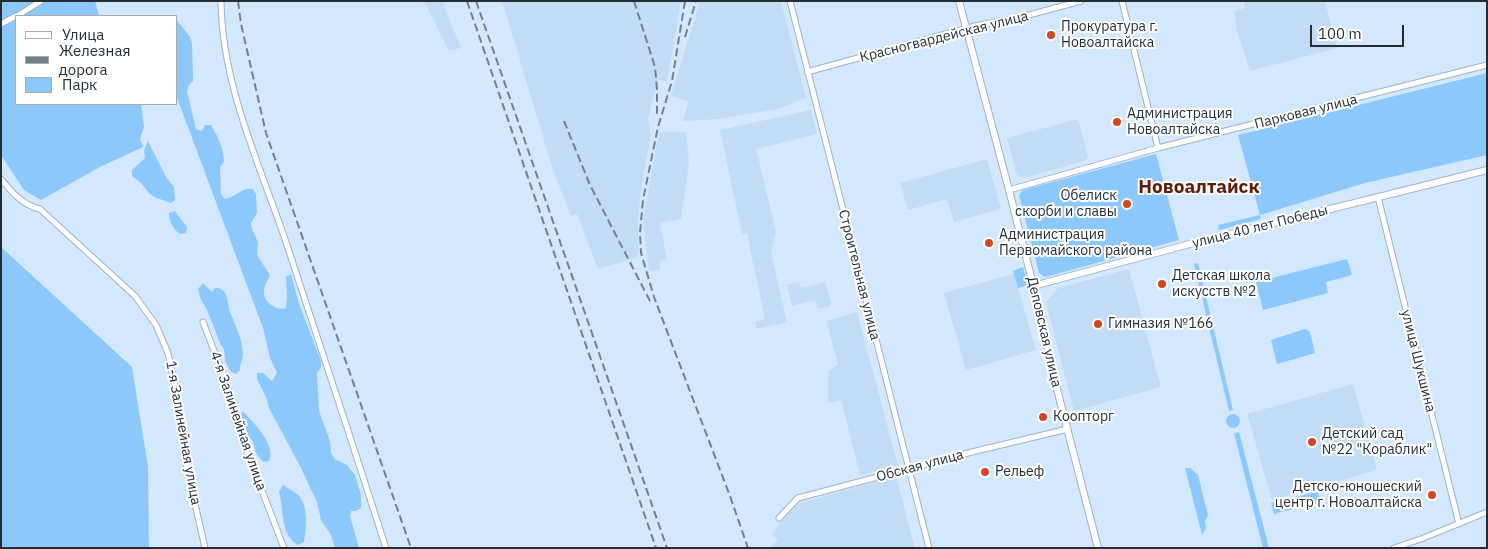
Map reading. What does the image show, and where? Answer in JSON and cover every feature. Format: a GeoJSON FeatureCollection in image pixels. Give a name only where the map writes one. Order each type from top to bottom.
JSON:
{"type":"FeatureCollection","features":[{"type":"Feature","properties":{"kind":"street"},"geometry":{"type":"LineString","coordinates":[[18,15],[41,1]]}},
{"type":"Feature","properties":{"kind":"street"},"geometry":{"type":"LineString","coordinates":[[221,1],[226,61],[242,118],[286,242],[386,548]]}},
{"type":"Feature","properties":{"kind":"street","name":"Строительная улица"},"geometry":{"type":"LineString","coordinates":[[790,1],[929,548]]}},
{"type":"Feature","properties":{"kind":"street","name":"Деповская улица"},"geometry":{"type":"LineString","coordinates":[[959,1],[1009,190],[1050,362],[1098,548]]}},
{"type":"Feature","properties":{"kind":"street","name":"Красногвардейская улица"},"geometry":{"type":"LineString","coordinates":[[807,72],[975,26],[1026,16],[1081,1]]}},
{"type":"Feature","properties":{"kind":"street"},"geometry":{"type":"LineString","coordinates":[[1122,1],[1158,148]]}},
{"type":"Feature","properties":{"kind":"street"},"geometry":{"type":"LineString","coordinates":[[1,24],[15,17]]}},
{"type":"Feature","properties":{"kind":"street","name":"Парковая улица"},"geometry":{"type":"LineString","coordinates":[[1009,190],[1158,148],[1487,66]]}},
{"type":"Feature","properties":{"kind":"street","name":"улица 40 лет Победы"},"geometry":{"type":"LineString","coordinates":[[1033,286],[1186,245],[1487,170]]}},
{"type":"Feature","properties":{"kind":"street","name":"1-я Залинейная улица"},"geometry":{"type":"LineString","coordinates":[[1,179],[16,197],[30,207],[40,209],[135,296],[156,325],[168,353],[177,397],[184,455],[204,548]]}},
{"type":"Feature","properties":{"kind":"street","name":"улица Шукшина"},"geometry":{"type":"LineString","coordinates":[[1378,197],[1459,524]]}},
{"type":"Feature","properties":{"kind":"street","name":"4-я Залинейная улица"},"geometry":{"type":"LineString","coordinates":[[203,322],[234,403],[234,418],[284,548]]}},
{"type":"Feature","properties":{"kind":"street","name":"Обская улица"},"geometry":{"type":"LineString","coordinates":[[779,518],[798,498],[1068,428]]}},
{"type":"Feature","properties":{"kind":"street"},"geometry":{"type":"LineString","coordinates":[[1394,548],[1487,512]]}},
{"type":"Feature","properties":{"kind":"shaded area"},"geometry":{"type":"Polygon","coordinates":[[[424,1],[442,1],[461,48],[449,51],[424,1]]]}},
{"type":"Feature","properties":{"kind":"shaded area"},"geometry":{"type":"Polygon","coordinates":[[[502,1],[681,1],[667,81],[658,80],[648,119],[651,135],[638,218],[638,257],[598,269],[577,214],[571,216],[553,170],[502,1]]]}},
{"type":"Feature","properties":{"kind":"shaded area"},"geometry":{"type":"Polygon","coordinates":[[[700,1],[781,1],[806,98],[778,109],[718,119],[683,121],[689,101],[671,96],[700,1]]]}},
{"type":"Feature","properties":{"kind":"shaded area"},"geometry":{"type":"Polygon","coordinates":[[[1325,1],[1337,48],[1250,71],[1237,31],[1234,11],[1245,8],[1244,2],[1325,1]]]}},
{"type":"Feature","properties":{"kind":"shaded area"},"geometry":{"type":"Polygon","coordinates":[[[811,110],[817,134],[756,149],[776,232],[771,252],[787,322],[757,329],[755,322],[765,319],[747,234],[742,234],[720,130],[811,110]]]}},
{"type":"Feature","properties":{"kind":"shaded area"},"geometry":{"type":"Polygon","coordinates":[[[1078,119],[1088,158],[1084,161],[1024,178],[1017,175],[1007,138],[1078,119]]]}},
{"type":"Feature","properties":{"kind":"shaded area"},"geometry":{"type":"Polygon","coordinates":[[[659,132],[686,132],[689,163],[681,219],[660,223],[667,260],[659,261],[660,270],[649,271],[643,221],[659,132]]]}},
{"type":"Feature","properties":{"kind":"shaded area"},"geometry":{"type":"Polygon","coordinates":[[[987,159],[1001,209],[954,222],[947,199],[908,210],[900,183],[987,159]]]}},
{"type":"Feature","properties":{"kind":"shaded area","name":"Гимназия №166"},"geometry":{"type":"Polygon","coordinates":[[[1129,269],[1161,387],[1074,411],[1046,302],[1058,288],[1129,269]]]}},
{"type":"Feature","properties":{"kind":"shaded area"},"geometry":{"type":"Polygon","coordinates":[[[1014,274],[1036,350],[966,370],[944,293],[1014,274]]]}},
{"type":"Feature","properties":{"kind":"shaded area"},"geometry":{"type":"Polygon","coordinates":[[[799,282],[801,288],[825,282],[831,303],[829,307],[818,309],[815,300],[792,306],[787,285],[799,282]]]}},
{"type":"Feature","properties":{"kind":"shaded area"},"geometry":{"type":"Polygon","coordinates":[[[857,312],[898,466],[860,475],[841,400],[828,403],[828,372],[838,364],[826,321],[857,312]]]}},
{"type":"Feature","properties":{"kind":"shaded area","name":"Детский сад №22 \"Кораблик\""},"geometry":{"type":"Polygon","coordinates":[[[1353,384],[1377,470],[1272,500],[1247,414],[1353,384]]]}},
{"type":"Feature","properties":{"kind":"shaded area"},"geometry":{"type":"Polygon","coordinates":[[[896,476],[915,548],[773,548],[772,546],[778,539],[772,535],[780,523],[798,504],[896,476]]]}},
{"type":"Feature","properties":{"kind":"green space"},"geometry":{"type":"Polygon","coordinates":[[[1,1],[95,1],[99,15],[15,15],[15,105],[141,105],[144,127],[140,139],[143,147],[100,167],[41,200],[24,190],[1,155],[1,1]]]}},
{"type":"Feature","properties":{"kind":"green space"},"geometry":{"type":"Polygon","coordinates":[[[178,22],[190,37],[192,43],[193,81],[187,91],[196,129],[202,131],[205,125],[211,125],[223,152],[224,162],[220,167],[221,194],[225,199],[242,191],[253,189],[256,194],[257,213],[251,223],[252,229],[258,242],[257,255],[270,275],[264,295],[274,307],[286,308],[286,277],[291,274],[299,304],[321,361],[321,368],[317,373],[319,411],[330,441],[331,453],[335,459],[347,465],[355,475],[361,495],[361,508],[351,511],[350,516],[359,548],[335,548],[331,535],[321,520],[317,502],[301,468],[269,408],[257,379],[257,373],[263,373],[272,381],[277,373],[270,358],[263,328],[178,100],[178,22]]]}},
{"type":"Feature","properties":{"kind":"green space"},"geometry":{"type":"Polygon","coordinates":[[[1487,73],[1487,155],[1365,183],[1260,215],[1238,135],[1487,73]]]}},
{"type":"Feature","properties":{"kind":"green space"},"geometry":{"type":"Polygon","coordinates":[[[148,141],[166,177],[174,187],[175,200],[171,203],[154,197],[132,176],[132,170],[145,158],[144,150],[148,141]]]}},
{"type":"Feature","properties":{"kind":"green space"},"geometry":{"type":"Polygon","coordinates":[[[1156,154],[1179,240],[1045,277],[1039,273],[1019,195],[1023,190],[1156,154]]]}},
{"type":"Feature","properties":{"kind":"green space"},"geometry":{"type":"Polygon","coordinates":[[[175,211],[187,227],[186,233],[180,234],[172,225],[169,213],[175,211]]]}},
{"type":"Feature","properties":{"kind":"green space"},"geometry":{"type":"Polygon","coordinates":[[[1260,215],[1261,219],[1219,230],[1218,225],[1260,215]]]}},
{"type":"Feature","properties":{"kind":"green space"},"geometry":{"type":"Polygon","coordinates":[[[1,247],[132,367],[148,467],[149,548],[1,548],[1,247]]]}},
{"type":"Feature","properties":{"kind":"green space"},"geometry":{"type":"Polygon","coordinates":[[[1347,259],[1352,275],[1326,282],[1328,293],[1263,310],[1256,282],[1347,259]]]}},
{"type":"Feature","properties":{"kind":"green space"},"geometry":{"type":"Polygon","coordinates":[[[1198,263],[1233,410],[1229,411],[1194,264],[1198,263]]]}},
{"type":"Feature","properties":{"kind":"green space"},"geometry":{"type":"Polygon","coordinates":[[[1023,267],[1028,285],[1018,288],[1013,271],[1023,267]]]}},
{"type":"Feature","properties":{"kind":"green space"},"geometry":{"type":"Polygon","coordinates":[[[203,283],[212,292],[215,288],[222,290],[227,297],[229,309],[243,349],[240,370],[236,374],[230,371],[225,361],[224,349],[201,300],[198,289],[203,283]]]}},
{"type":"Feature","properties":{"kind":"green space"},"geometry":{"type":"Polygon","coordinates":[[[1305,329],[1310,332],[1315,353],[1277,364],[1271,340],[1305,329]]]}},
{"type":"Feature","properties":{"kind":"green space"},"geometry":{"type":"Polygon","coordinates":[[[243,411],[267,441],[270,454],[269,461],[263,462],[256,453],[253,442],[246,432],[240,416],[243,411]]]}},
{"type":"Feature","properties":{"kind":"green space"},"geometry":{"type":"Polygon","coordinates":[[[1230,414],[1236,414],[1240,421],[1236,428],[1230,428],[1226,424],[1226,418],[1230,414]]]}},
{"type":"Feature","properties":{"kind":"green space"},"geometry":{"type":"Polygon","coordinates":[[[1239,432],[1269,548],[1263,548],[1234,433],[1239,432]]]}},
{"type":"Feature","properties":{"kind":"green space"},"geometry":{"type":"Polygon","coordinates":[[[1185,468],[1190,468],[1198,475],[1208,515],[1205,521],[1206,529],[1202,535],[1185,468]]]}},
{"type":"Feature","properties":{"kind":"green space"},"geometry":{"type":"Polygon","coordinates":[[[283,485],[299,496],[306,512],[304,542],[298,545],[292,541],[285,528],[279,492],[283,485]]]}},
{"type":"Feature","properties":{"kind":"green space"},"geometry":{"type":"Polygon","coordinates":[[[1314,492],[1318,493],[1321,502],[1300,508],[1297,499],[1299,496],[1314,492]]]}},
{"type":"Feature","properties":{"kind":"green space"},"geometry":{"type":"Polygon","coordinates":[[[1293,498],[1297,508],[1274,514],[1271,503],[1293,498]]]}},
{"type":"Feature","properties":{"kind":"railway"},"geometry":{"type":"LineString","coordinates":[[238,1],[241,24],[266,133],[411,548]]}},
{"type":"Feature","properties":{"kind":"railway"},"geometry":{"type":"LineString","coordinates":[[467,1],[656,548]]}},
{"type":"Feature","properties":{"kind":"railway"},"geometry":{"type":"LineString","coordinates":[[476,1],[667,548]]}},
{"type":"Feature","properties":{"kind":"railway"},"geometry":{"type":"LineString","coordinates":[[634,1],[655,67],[657,117]]}},
{"type":"Feature","properties":{"kind":"railway"},"geometry":{"type":"LineString","coordinates":[[685,1],[672,81],[658,127],[643,200],[640,233],[641,253],[654,297],[748,548]]}},
{"type":"Feature","properties":{"kind":"railway"},"geometry":{"type":"LineString","coordinates":[[685,37],[696,1]]}},
{"type":"Feature","properties":{"kind":"railway"},"geometry":{"type":"LineString","coordinates":[[564,121],[590,185],[650,301]]}},
{"type":"Feature","properties":{"kind":"place","name":"Прокуратура г. Новоалтайска"},"geometry":{"type":"Point","coordinates":[1051,35]}},
{"type":"Feature","properties":{"kind":"place","name":"Администрация Новоалтайска"},"geometry":{"type":"Point","coordinates":[1117,122]}},
{"type":"Feature","properties":{"kind":"place","name":"Обелиск скорби и славы"},"geometry":{"type":"Point","coordinates":[1127,204]}},
{"type":"Feature","properties":{"kind":"place","name":"Администрация Первомайского района"},"geometry":{"type":"Point","coordinates":[989,243]}},
{"type":"Feature","properties":{"kind":"place","name":"Детская школа искусств №2"},"geometry":{"type":"Point","coordinates":[1162,284]}},
{"type":"Feature","properties":{"kind":"place","name":"Гимназия №166"},"geometry":{"type":"Point","coordinates":[1098,324]}},
{"type":"Feature","properties":{"kind":"place","name":"Коопторг"},"geometry":{"type":"Point","coordinates":[1043,417]}},
{"type":"Feature","properties":{"kind":"place","name":"Детский сад №22 \"Кораблик\""},"geometry":{"type":"Point","coordinates":[1312,442]}},
{"type":"Feature","properties":{"kind":"place","name":"Рельеф"},"geometry":{"type":"Point","coordinates":[985,472]}},
{"type":"Feature","properties":{"kind":"place","name":"Детско-юношеский центр г. Новоалтайска"},"geometry":{"type":"Point","coordinates":[1432,495]}},
{"type":"Feature","properties":{"kind":"district","name":"Новоалтайск"},"geometry":{"type":"Point","coordinates":[1199,188]}}]}
